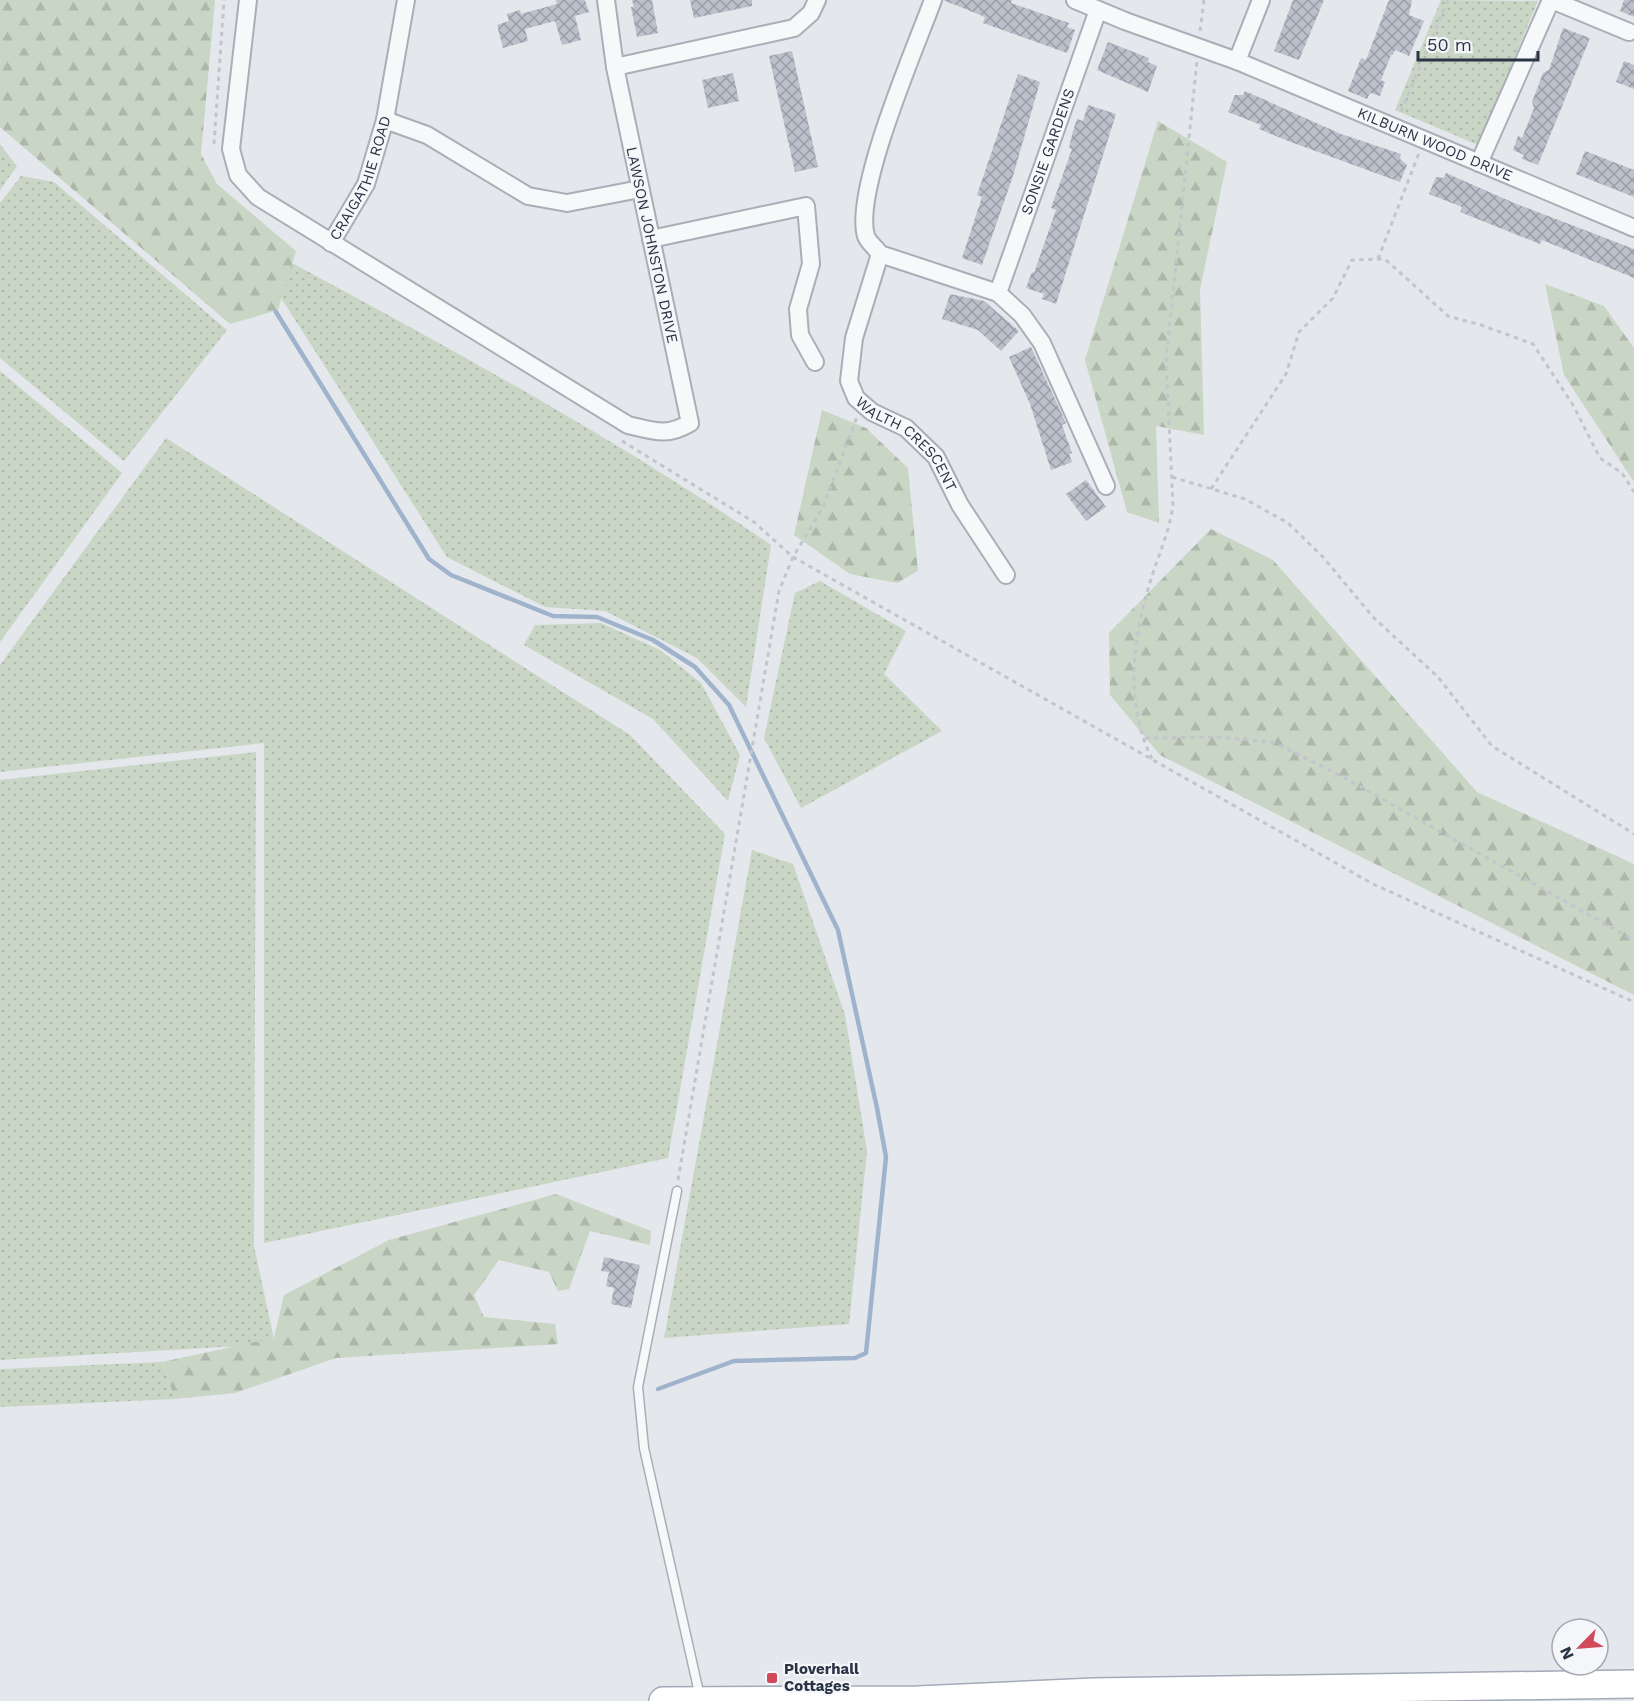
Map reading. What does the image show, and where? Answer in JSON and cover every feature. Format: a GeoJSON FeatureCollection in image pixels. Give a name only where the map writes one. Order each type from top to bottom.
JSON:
{"type":"FeatureCollection","features":[{"type":"Feature","properties":{"kind":"main road"},"geometry":{"type":"LineString","coordinates":[[663,1701],[918,1700],[1095,1692],[1634,1684]]}},
{"type":"Feature","properties":{"kind":"street","name":"CRAIGATHIE ROAD"},"geometry":{"type":"LineString","coordinates":[[248,0],[231,149],[238,175],[258,196],[331,243],[366,184],[385,120],[406,0]]}},
{"type":"Feature","properties":{"kind":"street","name":"LAWSON JOHNSTON DRIVE"},"geometry":{"type":"LineString","coordinates":[[331,243],[628,425],[660,433],[675,432],[690,423],[615,67],[606,0]]}},
{"type":"Feature","properties":{"kind":"street"},"geometry":{"type":"LineString","coordinates":[[615,67],[794,28],[811,13],[817,0]]}},
{"type":"Feature","properties":{"kind":"street"},"geometry":{"type":"LineString","coordinates":[[933,0],[871,172],[863,214],[867,238],[880,254],[998,293],[1022,315],[1042,343],[1106,486]]}},
{"type":"Feature","properties":{"kind":"street","name":"KILBURN WOOD DRIVE"},"geometry":{"type":"LineString","coordinates":[[1076,0],[1237,61],[1634,228]]}},
{"type":"Feature","properties":{"kind":"street"},"geometry":{"type":"LineString","coordinates":[[1237,61],[1261,0]]}},
{"type":"Feature","properties":{"kind":"street"},"geometry":{"type":"LineString","coordinates":[[1479,163],[1552,0],[1629,32]]}},
{"type":"Feature","properties":{"kind":"street","name":"SONSIE GARDENS"},"geometry":{"type":"LineString","coordinates":[[998,293],[1098,10]]}},
{"type":"Feature","properties":{"kind":"street"},"geometry":{"type":"LineString","coordinates":[[385,120],[427,135],[528,196],[567,203],[640,189]]}},
{"type":"Feature","properties":{"kind":"street"},"geometry":{"type":"LineString","coordinates":[[651,239],[806,206],[811,264],[798,309],[800,335],[814,362]]}},
{"type":"Feature","properties":{"kind":"street","name":"WALTH CRESCENT"},"geometry":{"type":"LineString","coordinates":[[880,254],[854,338],[849,381],[856,398],[872,412],[906,428],[936,457],[960,505],[1006,575]]}},
{"type":"Feature","properties":{"kind":"lane"},"geometry":{"type":"LineString","coordinates":[[677,1191],[638,1387],[644,1448],[701,1700]]}},
{"type":"Feature","properties":{"kind":"path"},"geometry":{"type":"LineString","coordinates":[[1204,0],[1166,360],[1172,477],[1171,526],[1151,577],[1137,629],[1134,697],[1153,760],[1373,884],[1634,1002]]}},
{"type":"Feature","properties":{"kind":"path"},"geometry":{"type":"LineString","coordinates":[[1394,128],[1448,0]]}},
{"type":"Feature","properties":{"kind":"path"},"geometry":{"type":"LineString","coordinates":[[1378,259],[1424,140]]}},
{"type":"Feature","properties":{"kind":"path"},"geometry":{"type":"LineString","coordinates":[[1211,489],[1286,374],[1299,332],[1333,298],[1352,260],[1385,259],[1448,316],[1533,344],[1573,405],[1600,458],[1622,473],[1634,492]]}},
{"type":"Feature","properties":{"kind":"path"},"geometry":{"type":"LineString","coordinates":[[677,1191],[779,591],[793,556],[823,507],[862,403]]}},
{"type":"Feature","properties":{"kind":"path"},"geometry":{"type":"LineString","coordinates":[[1172,477],[1245,499],[1288,523],[1323,557],[1373,617],[1438,677],[1492,746],[1634,834]]}},
{"type":"Feature","properties":{"kind":"path"},"geometry":{"type":"LineString","coordinates":[[1145,738],[1222,737],[1275,743],[1343,777],[1634,940]]}},
{"type":"Feature","properties":{"kind":"green space"},"geometry":{"type":"Polygon","coordinates":[[[0,0],[215,0],[201,154],[217,184],[296,251],[278,310],[230,324],[0,127],[0,0]]]}},
{"type":"Feature","properties":{"kind":"green space"},"geometry":{"type":"Polygon","coordinates":[[[1441,0],[1538,1],[1478,145],[1395,110],[1441,0]]]}},
{"type":"Feature","properties":{"kind":"green space"},"geometry":{"type":"Polygon","coordinates":[[[1158,121],[1227,162],[1200,289],[1204,435],[1156,426],[1159,523],[1127,512],[1085,360],[1158,121]]]}},
{"type":"Feature","properties":{"kind":"green space"},"geometry":{"type":"Polygon","coordinates":[[[0,144],[17,166],[0,190],[0,144]]]}},
{"type":"Feature","properties":{"kind":"green space"},"geometry":{"type":"Polygon","coordinates":[[[21,176],[54,182],[227,330],[124,461],[0,358],[0,203],[21,176]]]}},
{"type":"Feature","properties":{"kind":"green space"},"geometry":{"type":"Polygon","coordinates":[[[292,263],[475,363],[596,433],[771,545],[746,707],[697,658],[605,611],[545,607],[447,557],[276,290],[292,263]]]}},
{"type":"Feature","properties":{"kind":"green space"},"geometry":{"type":"Polygon","coordinates":[[[1545,284],[1604,306],[1634,348],[1634,482],[1564,375],[1545,284]]]}},
{"type":"Feature","properties":{"kind":"green space"},"geometry":{"type":"Polygon","coordinates":[[[0,371],[122,473],[0,642],[0,371]]]}},
{"type":"Feature","properties":{"kind":"green space"},"geometry":{"type":"Polygon","coordinates":[[[822,410],[866,428],[908,468],[918,571],[897,583],[850,574],[794,535],[822,410]]]}},
{"type":"Feature","properties":{"kind":"green space"},"geometry":{"type":"Polygon","coordinates":[[[166,438],[630,735],[725,834],[668,1158],[264,1243],[264,743],[0,772],[0,665],[166,438]]]}},
{"type":"Feature","properties":{"kind":"green space"},"geometry":{"type":"Polygon","coordinates":[[[1211,529],[1273,560],[1477,792],[1634,864],[1634,995],[1160,755],[1110,695],[1109,633],[1211,529]]]}},
{"type":"Feature","properties":{"kind":"green space"},"geometry":{"type":"Polygon","coordinates":[[[820,581],[906,631],[884,674],[942,731],[801,808],[764,738],[795,593],[820,581]]]}},
{"type":"Feature","properties":{"kind":"green space"},"geometry":{"type":"Polygon","coordinates":[[[601,623],[660,650],[701,683],[740,755],[728,801],[653,719],[524,645],[535,625],[601,623]]]}},
{"type":"Feature","properties":{"kind":"green space"},"geometry":{"type":"Polygon","coordinates":[[[256,752],[254,1246],[275,1344],[0,1360],[0,780],[256,752]]]}},
{"type":"Feature","properties":{"kind":"green space"},"geometry":{"type":"Polygon","coordinates":[[[752,850],[793,864],[845,1015],[867,1151],[849,1324],[664,1338],[752,850]]]}},
{"type":"Feature","properties":{"kind":"green space"},"geometry":{"type":"Polygon","coordinates":[[[556,1194],[651,1231],[650,1245],[590,1231],[569,1289],[558,1291],[549,1272],[499,1260],[474,1295],[484,1317],[555,1324],[558,1344],[336,1358],[235,1393],[175,1399],[162,1362],[274,1338],[284,1295],[389,1240],[556,1194]]]}},
{"type":"Feature","properties":{"kind":"green space"},"geometry":{"type":"Polygon","coordinates":[[[162,1362],[175,1399],[0,1407],[0,1369],[162,1362]]]}},
{"type":"Feature","properties":{"kind":"building"},"geometry":{"type":"Polygon","coordinates":[[[556,0],[585,0],[589,12],[575,16],[581,40],[562,45],[555,21],[525,29],[528,41],[503,48],[497,25],[509,21],[507,14],[520,10],[521,14],[557,4],[556,0]]]}},
{"type":"Feature","properties":{"kind":"building"},"geometry":{"type":"Polygon","coordinates":[[[632,0],[652,0],[658,33],[637,37],[631,7],[634,7],[632,0]]]}},
{"type":"Feature","properties":{"kind":"building"},"geometry":{"type":"Polygon","coordinates":[[[690,0],[752,0],[752,6],[694,18],[690,0]]]}},
{"type":"Feature","properties":{"kind":"building"},"geometry":{"type":"Polygon","coordinates":[[[943,0],[1012,0],[1011,3],[1069,23],[1067,27],[1075,30],[1067,53],[983,23],[985,17],[943,0]]]}},
{"type":"Feature","properties":{"kind":"building"},"geometry":{"type":"Polygon","coordinates":[[[1293,0],[1324,0],[1299,60],[1274,51],[1293,0]]]}},
{"type":"Feature","properties":{"kind":"building"},"geometry":{"type":"Polygon","coordinates":[[[1389,0],[1412,0],[1409,15],[1424,21],[1409,56],[1395,50],[1391,55],[1381,80],[1385,82],[1380,96],[1370,93],[1367,99],[1348,91],[1361,58],[1366,60],[1389,0]]]}},
{"type":"Feature","properties":{"kind":"building"},"geometry":{"type":"Polygon","coordinates":[[[1624,0],[1634,0],[1634,17],[1620,11],[1624,0]]]}},
{"type":"Feature","properties":{"kind":"building"},"geometry":{"type":"Polygon","coordinates":[[[1563,28],[1590,38],[1538,165],[1522,159],[1524,155],[1513,150],[1518,136],[1522,138],[1534,108],[1532,102],[1543,73],[1549,70],[1563,28]]]}},
{"type":"Feature","properties":{"kind":"building"},"geometry":{"type":"Polygon","coordinates":[[[1108,42],[1149,58],[1148,62],[1157,66],[1148,92],[1097,70],[1108,42]]]}},
{"type":"Feature","properties":{"kind":"building"},"geometry":{"type":"Polygon","coordinates":[[[792,51],[818,167],[795,172],[769,56],[792,51]]]}},
{"type":"Feature","properties":{"kind":"building"},"geometry":{"type":"Polygon","coordinates":[[[1624,61],[1634,65],[1634,89],[1616,82],[1624,61]]]}},
{"type":"Feature","properties":{"kind":"building"},"geometry":{"type":"Polygon","coordinates":[[[733,73],[739,101],[708,108],[702,80],[733,73]]]}},
{"type":"Feature","properties":{"kind":"building"},"geometry":{"type":"Polygon","coordinates":[[[1018,74],[1040,82],[1013,176],[982,265],[962,258],[982,197],[977,195],[1018,74]]]}},
{"type":"Feature","properties":{"kind":"building"},"geometry":{"type":"Polygon","coordinates":[[[1245,91],[1341,134],[1401,154],[1400,159],[1407,165],[1400,182],[1288,141],[1259,129],[1261,125],[1228,112],[1235,95],[1243,95],[1245,91]]]}},
{"type":"Feature","properties":{"kind":"building"},"geometry":{"type":"Polygon","coordinates":[[[1088,105],[1116,114],[1056,304],[1042,299],[1044,294],[1026,288],[1032,272],[1034,273],[1056,210],[1051,208],[1072,149],[1069,148],[1077,119],[1083,121],[1088,105]]]}},
{"type":"Feature","properties":{"kind":"building"},"geometry":{"type":"Polygon","coordinates":[[[1585,151],[1634,170],[1634,197],[1576,174],[1585,151]]]}},
{"type":"Feature","properties":{"kind":"building"},"geometry":{"type":"Polygon","coordinates":[[[1446,173],[1514,203],[1634,249],[1634,278],[1542,240],[1540,244],[1460,212],[1462,207],[1429,194],[1436,177],[1444,178],[1446,173]]]}},
{"type":"Feature","properties":{"kind":"building"},"geometry":{"type":"Polygon","coordinates":[[[950,294],[984,301],[1019,331],[1001,351],[978,330],[942,319],[950,294]]]}},
{"type":"Feature","properties":{"kind":"building"},"geometry":{"type":"Polygon","coordinates":[[[1031,347],[1066,423],[1062,425],[1072,453],[1069,454],[1072,462],[1051,470],[1030,404],[1009,357],[1031,347]]]}},
{"type":"Feature","properties":{"kind":"building"},"geometry":{"type":"Polygon","coordinates":[[[1086,480],[1106,507],[1086,521],[1066,494],[1086,480]]]}},
{"type":"Feature","properties":{"kind":"building"},"geometry":{"type":"Polygon","coordinates":[[[604,1257],[640,1265],[631,1308],[611,1304],[614,1288],[606,1286],[609,1272],[601,1271],[604,1257]]]}},
{"type":"Feature","properties":{"kind":"waterway"},"geometry":{"type":"LineString","coordinates":[[276,312],[429,559],[451,575],[553,616],[597,617],[653,640],[695,667],[729,705],[838,930],[886,1157],[866,1353],[855,1358],[734,1361],[658,1389]]}},
{"type":"Feature","properties":{"kind":"place","name":"Ploverhall Cottages"},"geometry":{"type":"Point","coordinates":[772,1678]}}]}
